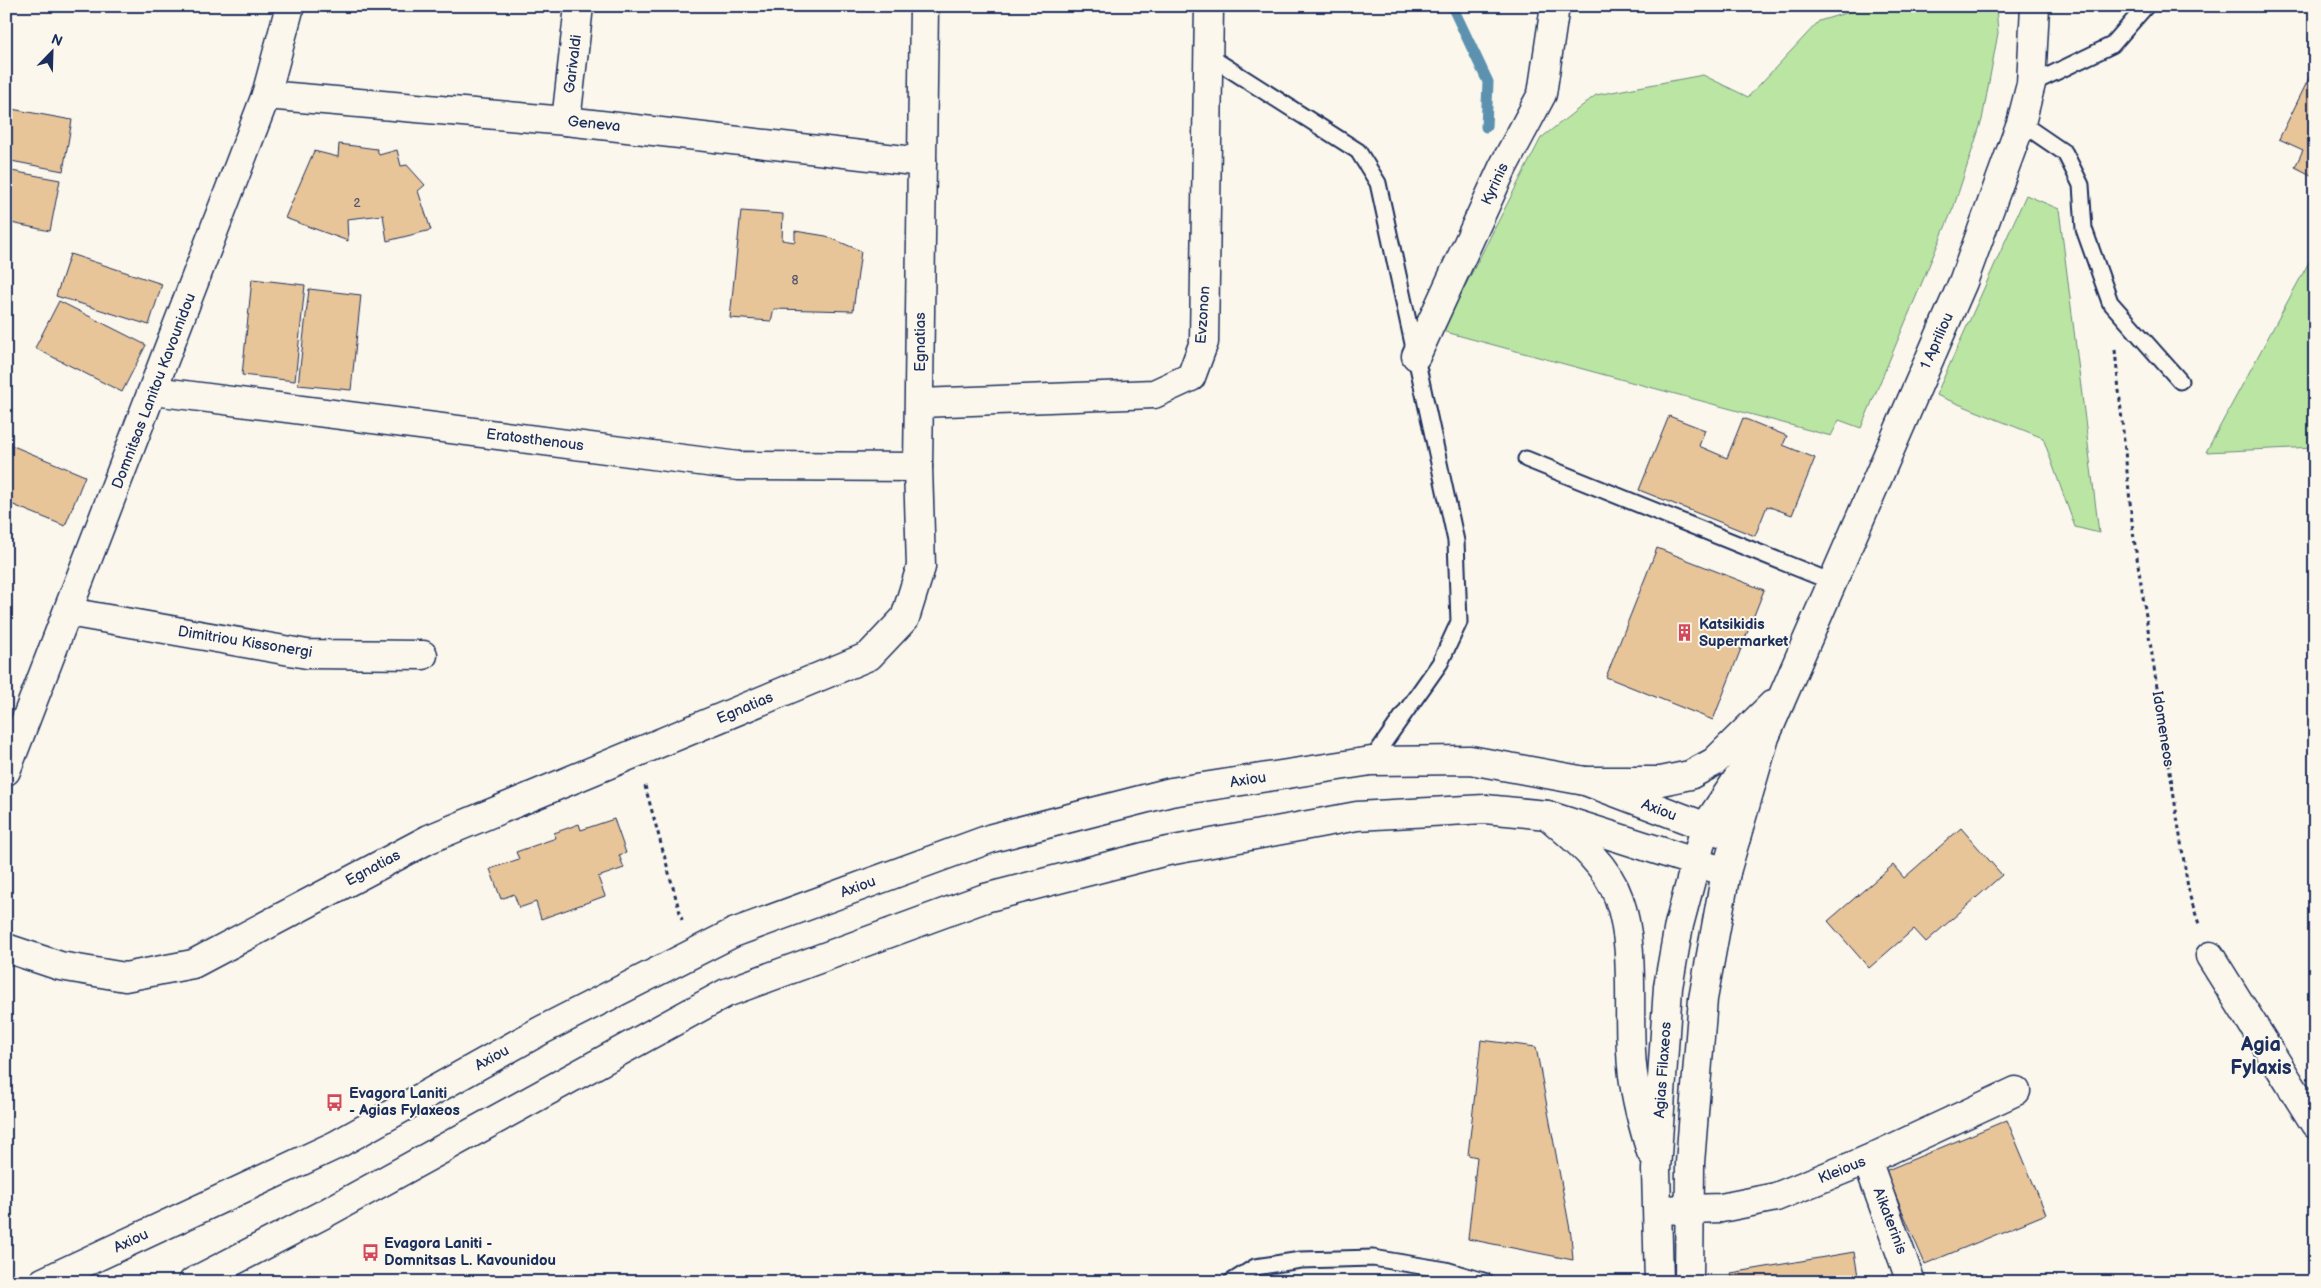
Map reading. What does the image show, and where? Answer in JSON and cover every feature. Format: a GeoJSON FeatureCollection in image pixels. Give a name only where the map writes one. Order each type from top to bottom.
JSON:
{"type":"FeatureCollection","features":[{"type":"Feature","properties":{"kind":"street","name":"Domnitsas Lanitou Kavounidou"},"geometry":{"type":"LineString","coordinates":[[6,771],[13,734],[68,612],[266,95],[290,6]]}},
{"type":"Feature","properties":{"kind":"street","name":"Garivaldi"},"geometry":{"type":"LineString","coordinates":[[566,121],[579,6]]}},
{"type":"Feature","properties":{"kind":"street","name":"Egnatias"},"geometry":{"type":"LineString","coordinates":[[6,948],[60,966],[125,977],[193,964],[429,839],[869,656],[905,618],[921,567],[918,467],[924,6]]}},
{"type":"Feature","properties":{"kind":"street","name":"Evzonon"},"geometry":{"type":"LineString","coordinates":[[920,403],[1154,394],[1191,377],[1204,342],[1208,6]]}},
{"type":"Feature","properties":{"kind":"street","name":"Kyrinis"},"geometry":{"type":"LineString","coordinates":[[1416,356],[1503,167],[1542,94],[1555,6]]}},
{"type":"Feature","properties":{"kind":"street","name":"1 Apriliou"},"geometry":{"type":"LineString","coordinates":[[1765,737],[1963,282],[2021,123],[2031,84],[2035,6]]}},
{"type":"Feature","properties":{"kind":"street","name":"Geneva"},"geometry":{"type":"LineString","coordinates":[[266,95],[566,121],[922,162]]}},
{"type":"Feature","properties":{"kind":"street","name":"Eratosthenous"},"geometry":{"type":"LineString","coordinates":[[154,390],[738,466],[918,467]]}},
{"type":"Feature","properties":{"kind":"street","name":"Dimitriou Kissonergi"},"geometry":{"type":"LineString","coordinates":[[68,612],[306,654],[423,656]]}},
{"type":"Feature","properties":{"kind":"street"},"geometry":{"type":"LineString","coordinates":[[1585,781],[1661,781],[1690,775],[1714,762],[1752,727],[1768,708],[1782,698]]}},
{"type":"Feature","properties":{"kind":"street"},"geometry":{"type":"LineString","coordinates":[[1689,1282],[1690,1163],[1703,998],[1726,872],[1765,737]]}},
{"type":"Feature","properties":{"kind":"street","name":"Agias Filaxeos"},"geometry":{"type":"LineString","coordinates":[[1659,1282],[1656,1170],[1668,987],[1680,925],[1705,827],[1765,737]]}},
{"type":"Feature","properties":{"kind":"street","name":"Axiou"},"geometry":{"type":"LineString","coordinates":[[43,1282],[336,1145],[542,1030],[733,933],[992,838],[1171,792],[1372,761],[1470,760],[1585,781],[1736,838]]}},
{"type":"Feature","properties":{"kind":"street"},"geometry":{"type":"LineString","coordinates":[[193,1282],[324,1214],[726,993],[985,898],[1163,852],[1357,816],[1485,810],[1547,815],[1726,872]]}},
{"type":"Feature","properties":{"kind":"street"},"geometry":{"type":"LineString","coordinates":[[1547,815],[1578,842],[1600,867],[1618,898],[1626,934],[1631,1053],[1639,1113],[1656,1170]]}},
{"type":"Feature","properties":{"kind":"street"},"geometry":{"type":"LineString","coordinates":[[2210,956],[2315,1124]]}},
{"type":"Feature","properties":{"kind":"street","name":"Kleious"},"geometry":{"type":"LineString","coordinates":[[1658,1210],[1722,1208],[1776,1197],[1867,1160],[2016,1091]]}},
{"type":"Feature","properties":{"kind":"street","name":"Aikaterinis"},"geometry":{"type":"LineString","coordinates":[[1867,1160],[1911,1282]]}},
{"type":"Feature","properties":{"kind":"lane"},"geometry":{"type":"LineString","coordinates":[[2031,84],[2112,45],[2146,6]]}},
{"type":"Feature","properties":{"kind":"lane"},"geometry":{"type":"LineString","coordinates":[[1208,56],[1358,151],[1378,183],[1456,541],[1459,622],[1440,663],[1372,761]]}},
{"type":"Feature","properties":{"kind":"lane"},"geometry":{"type":"LineString","coordinates":[[2021,123],[2065,153],[2081,185],[2084,229],[2110,302],[2180,382]]}},
{"type":"Feature","properties":{"kind":"lane"},"geometry":{"type":"LineString","coordinates":[[1526,459],[1832,582]]}},
{"type":"Feature","properties":{"kind":"lane"},"geometry":{"type":"LineString","coordinates":[[1231,1282],[1255,1267],[1301,1260],[1373,1258],[1446,1270],[1487,1282]]}},
{"type":"Feature","properties":{"kind":"path","name":"Idomeneos"},"geometry":{"type":"LineString","coordinates":[[2110,302],[2133,532],[2189,894],[2210,956]]}},
{"type":"Feature","properties":{"kind":"path"},"geometry":{"type":"LineString","coordinates":[[636,753],[691,955]]}},
{"type":"Feature","properties":{"kind":"green space"},"geometry":{"type":"Polygon","coordinates":[[[1869,6],[1996,6],[1998,33],[1982,120],[1954,206],[1861,428],[1839,420],[1831,436],[1442,331],[1541,138],[1596,95],[1703,75],[1748,97],[1819,21],[1869,6]]]}},
{"type":"Feature","properties":{"kind":"green space"},"geometry":{"type":"Polygon","coordinates":[[[2026,195],[2059,209],[2099,533],[2075,527],[2043,438],[1936,395],[2026,195]]]}},
{"type":"Feature","properties":{"kind":"green space"},"geometry":{"type":"Polygon","coordinates":[[[2315,251],[2315,447],[2206,452],[2315,251]]]}},
{"type":"Feature","properties":{"kind":"building"},"geometry":{"type":"Polygon","coordinates":[[[2315,66],[2315,177],[2295,167],[2303,150],[2279,139],[2315,66]]]}},
{"type":"Feature","properties":{"kind":"building"},"geometry":{"type":"Polygon","coordinates":[[[6,108],[72,120],[63,171],[6,160],[6,108]]]}},
{"type":"Feature","properties":{"kind":"building"},"geometry":{"type":"Polygon","coordinates":[[[339,144],[377,149],[379,155],[397,150],[401,166],[407,165],[425,185],[418,191],[431,230],[387,241],[383,215],[347,219],[348,241],[285,218],[314,151],[338,157],[339,144]]]}},
{"type":"Feature","properties":{"kind":"building"},"geometry":{"type":"Polygon","coordinates":[[[6,170],[60,180],[50,231],[6,222],[6,170]]]}},
{"type":"Feature","properties":{"kind":"building"},"geometry":{"type":"Polygon","coordinates":[[[741,211],[783,214],[782,240],[795,242],[795,231],[826,236],[861,251],[853,311],[774,309],[771,321],[730,318],[741,211]]]}},
{"type":"Feature","properties":{"kind":"building"},"geometry":{"type":"Polygon","coordinates":[[[70,254],[162,284],[149,325],[56,296],[70,254]]]}},
{"type":"Feature","properties":{"kind":"building"},"geometry":{"type":"Polygon","coordinates":[[[252,279],[305,285],[295,381],[242,375],[252,279]]]}},
{"type":"Feature","properties":{"kind":"building"},"geometry":{"type":"Polygon","coordinates":[[[309,289],[361,295],[351,390],[298,385],[309,289]]]}},
{"type":"Feature","properties":{"kind":"building"},"geometry":{"type":"Polygon","coordinates":[[[59,301],[146,345],[122,392],[35,348],[59,301]]]}},
{"type":"Feature","properties":{"kind":"building"},"geometry":{"type":"Polygon","coordinates":[[[1669,416],[1705,430],[1699,446],[1727,458],[1743,418],[1787,436],[1783,445],[1815,458],[1792,515],[1767,506],[1755,536],[1639,490],[1669,416]]]}},
{"type":"Feature","properties":{"kind":"building"},"geometry":{"type":"Polygon","coordinates":[[[6,443],[85,476],[65,526],[6,502],[6,443]]]}},
{"type":"Feature","properties":{"kind":"building","name":"Katsikidis Supermarket"},"geometry":{"type":"Polygon","coordinates":[[[1657,548],[1764,590],[1713,720],[1606,677],[1657,548]]]}},
{"type":"Feature","properties":{"kind":"building"},"geometry":{"type":"Polygon","coordinates":[[[614,819],[626,853],[619,855],[624,868],[598,877],[605,896],[541,919],[536,902],[519,908],[514,894],[501,899],[490,869],[519,859],[516,852],[556,838],[554,833],[579,824],[581,830],[614,819]]]}},
{"type":"Feature","properties":{"kind":"building"},"geometry":{"type":"Polygon","coordinates":[[[1961,828],[2002,875],[1926,942],[1914,929],[1869,968],[1828,921],[1893,865],[1904,878],[1961,828]]]}},
{"type":"Feature","properties":{"kind":"building"},"geometry":{"type":"Polygon","coordinates":[[[1481,1040],[1536,1047],[1571,1235],[1573,1260],[1468,1239],[1477,1157],[1468,1155],[1481,1040]]]}},
{"type":"Feature","properties":{"kind":"building"},"geometry":{"type":"Polygon","coordinates":[[[2007,1120],[2046,1214],[1925,1264],[1885,1171],[2007,1120]]]}},
{"type":"Feature","properties":{"kind":"building"},"geometry":{"type":"Polygon","coordinates":[[[1854,1252],[1859,1282],[1733,1282],[1731,1273],[1854,1252]]]}},
{"type":"Feature","properties":{"kind":"waterway"},"geometry":{"type":"LineString","coordinates":[[1452,6],[1488,82],[1486,127]]}},
{"type":"Feature","properties":{"kind":"place","name":"Katsikidis Supermarket"},"geometry":{"type":"Point","coordinates":[1685,633]}},
{"type":"Feature","properties":{"kind":"place","name":"Evagora Laniti - Agias Fylaxeos"},"geometry":{"type":"Point","coordinates":[335,1102]}},
{"type":"Feature","properties":{"kind":"place","name":"Evagora Laniti - Domnitsas L. Kavounidou"},"geometry":{"type":"Point","coordinates":[370,1252]}},
{"type":"Feature","properties":{"kind":"district","name":"Agia Fylaxis"},"geometry":{"type":"Point","coordinates":[2261,1056]}}]}
